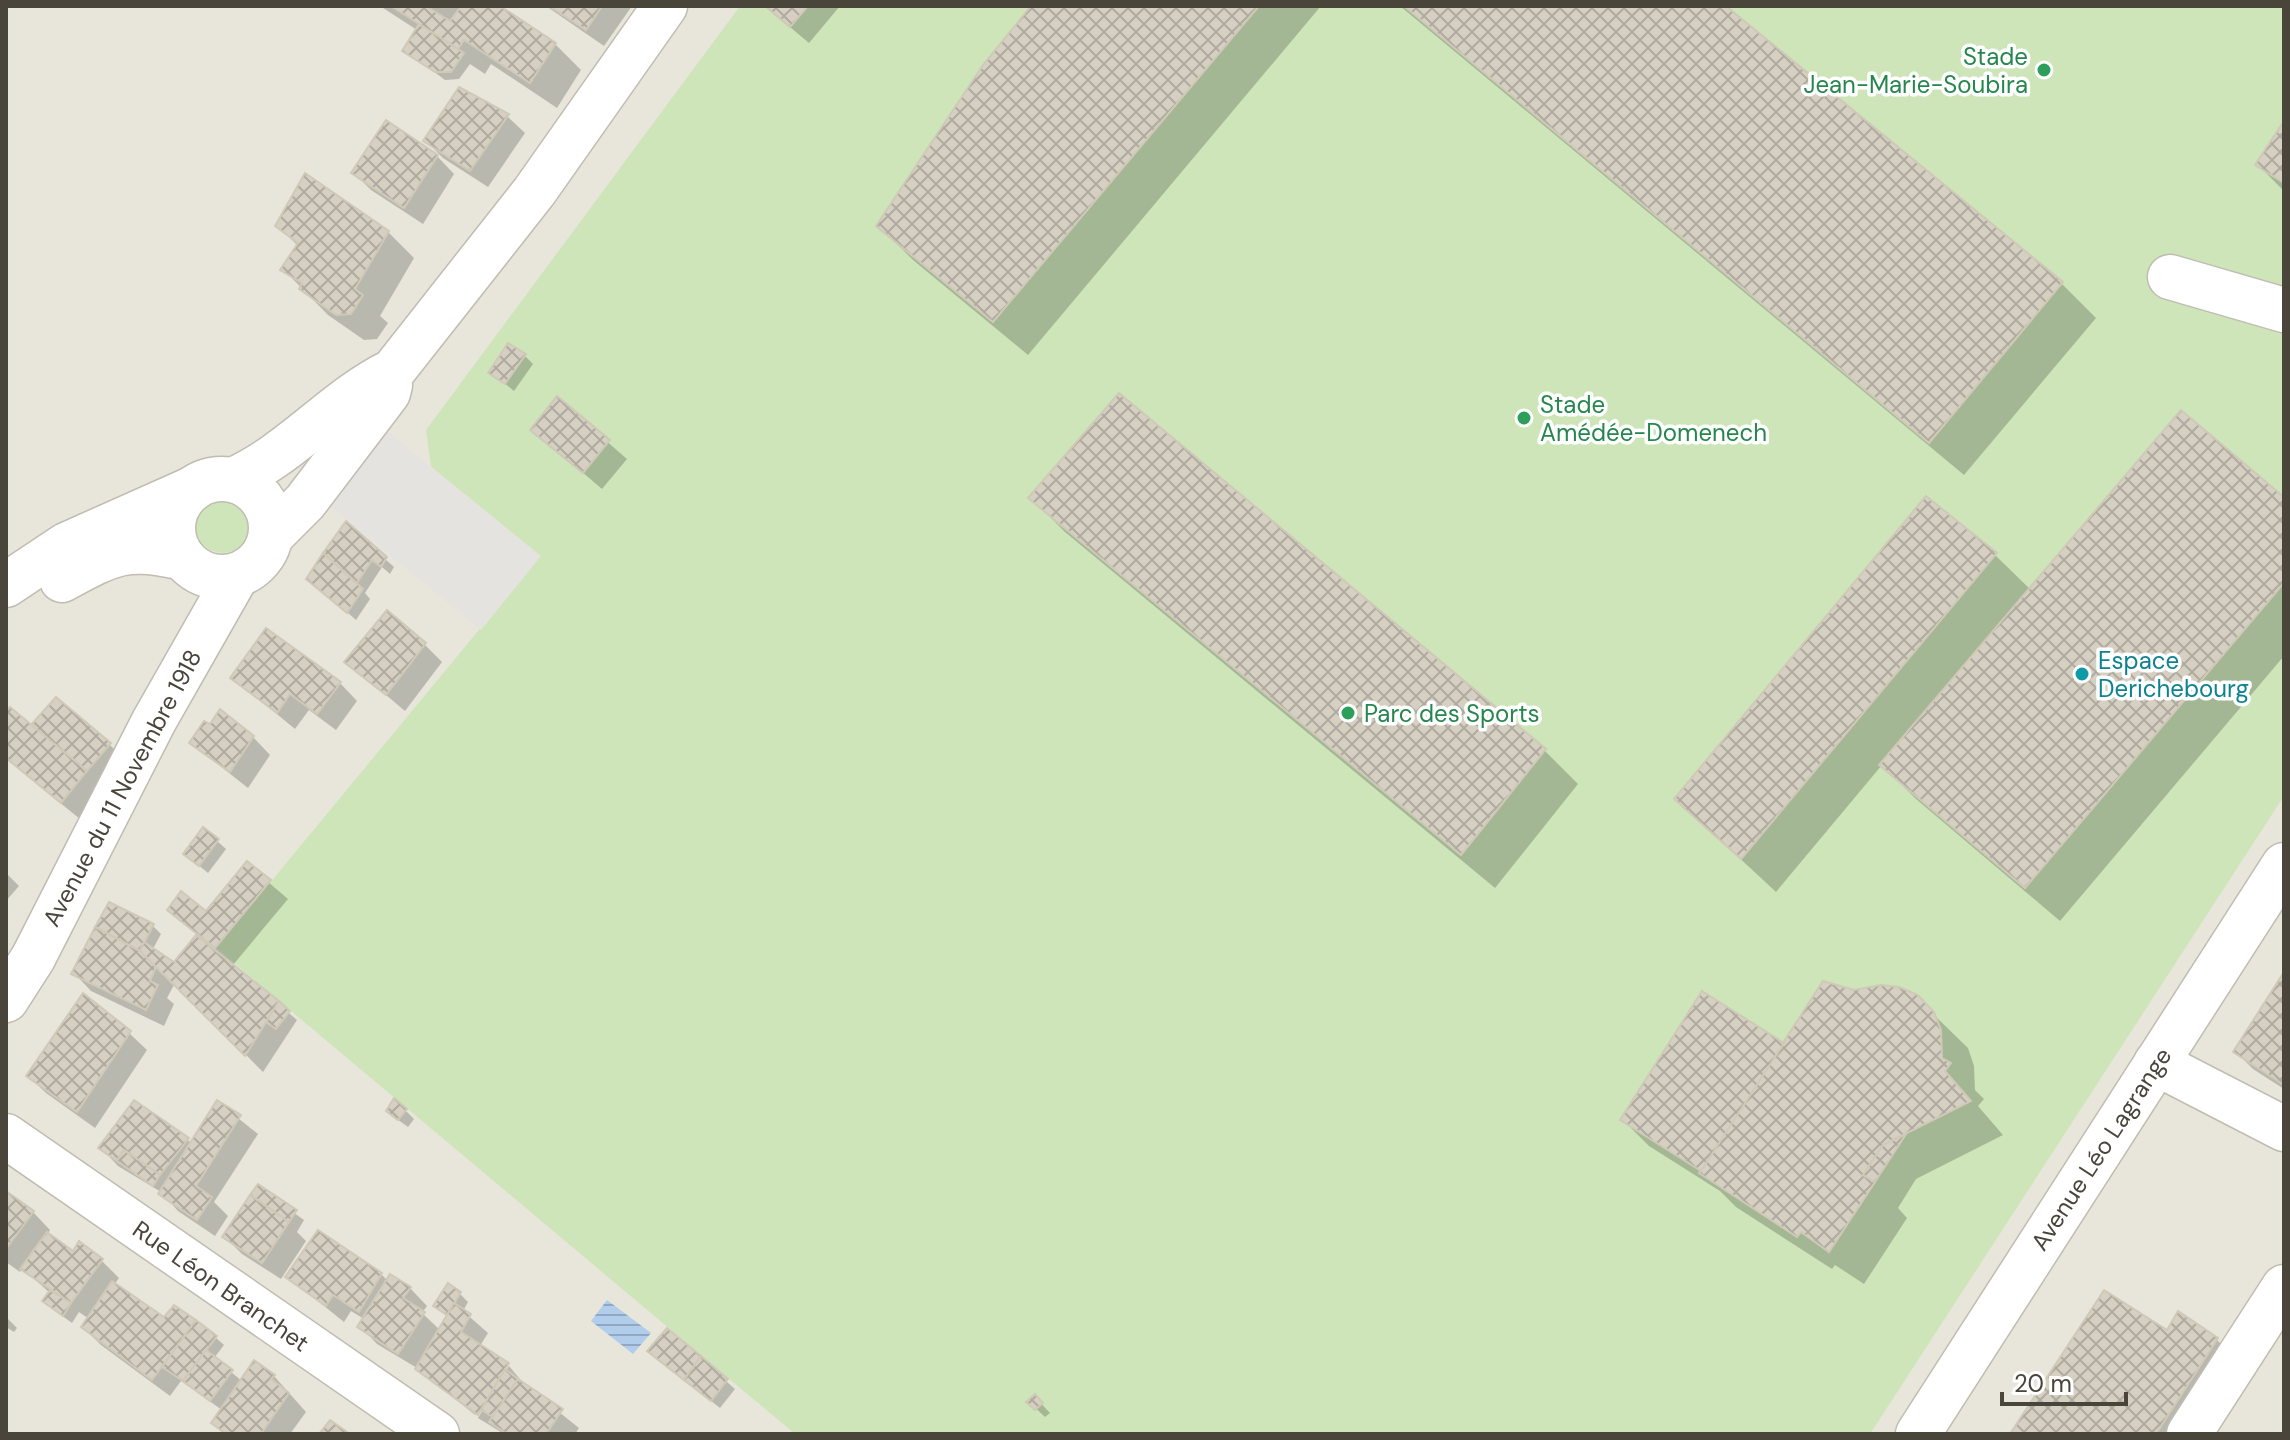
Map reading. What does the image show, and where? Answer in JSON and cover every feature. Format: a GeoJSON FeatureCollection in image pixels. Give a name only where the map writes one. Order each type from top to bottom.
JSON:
{"type":"FeatureCollection","features":[{"type":"Feature","properties":{"kind":"street"},"geometry":{"type":"LineString","coordinates":[[6,615],[104,558],[131,549],[183,558],[207,575],[237,575],[260,560],[271,536],[305,502],[388,393],[393,371],[534,192],[665,6]]}},
{"type":"Feature","properties":{"kind":"street"},"geometry":{"type":"LineString","coordinates":[[2170,277],[2284,310]]}},
{"type":"Feature","properties":{"kind":"street"},"geometry":{"type":"LineString","coordinates":[[6,585],[66,545],[265,465],[370,382],[393,371]]}},
{"type":"Feature","properties":{"kind":"street"},"geometry":{"type":"LineString","coordinates":[[214,484],[259,495],[271,521],[271,536]]}},
{"type":"Feature","properties":{"kind":"street"},"geometry":{"type":"LineString","coordinates":[[183,558],[176,544],[175,513],[214,484]]}},
{"type":"Feature","properties":{"kind":"street","name":"Avenue du 11 Novembre 1918"},"geometry":{"type":"LineString","coordinates":[[6,1000],[33,958],[154,721],[237,575]]}},
{"type":"Feature","properties":{"kind":"street","name":"Avenue Léo Lagrange"},"geometry":{"type":"LineString","coordinates":[[1918,1434],[2284,865]]}},
{"type":"Feature","properties":{"kind":"street"},"geometry":{"type":"LineString","coordinates":[[2156,1063],[2284,1129]]}},
{"type":"Feature","properties":{"kind":"street","name":"Rue Léon Branchet"},"geometry":{"type":"LineString","coordinates":[[6,1136],[437,1434]]}},
{"type":"Feature","properties":{"kind":"street"},"geometry":{"type":"LineString","coordinates":[[2189,1434],[2284,1287]]}},
{"type":"Feature","properties":{"kind":"shaded area","name":"Parc des Sports"},"geometry":{"type":"Polygon","coordinates":[[[6,6],[2284,6],[2284,1434],[6,1434],[6,6]]]}},
{"type":"Feature","properties":{"kind":"shaded area"},"geometry":{"type":"Polygon","coordinates":[[[381,426],[541,556],[481,630],[321,499],[381,426]]]}},
{"type":"Feature","properties":{"kind":"green space","name":"Parc des Sports"},"geometry":{"type":"Polygon","coordinates":[[[740,6],[2284,6],[2284,796],[1870,1434],[795,1434],[216,948],[540,556],[431,467],[426,430],[740,6]]]}},
{"type":"Feature","properties":{"kind":"green space"},"geometry":{"type":"Polygon","coordinates":[[[223,497],[243,505],[251,525],[243,545],[223,553],[203,545],[195,525],[203,505],[223,497]]]}},
{"type":"Feature","properties":{"kind":"water"},"geometry":{"type":"Polygon","coordinates":[[[607,1300],[651,1333],[633,1354],[591,1321],[607,1300]]]}},
{"type":"Feature","properties":{"kind":"building"},"geometry":{"type":"Polygon","coordinates":[[[391,6],[426,6],[450,21],[461,6],[500,6],[556,43],[530,83],[464,40],[458,49],[391,6]]]}},
{"type":"Feature","properties":{"kind":"building"},"geometry":{"type":"Polygon","coordinates":[[[549,6],[602,6],[586,30],[549,6]]]}},
{"type":"Feature","properties":{"kind":"building"},"geometry":{"type":"Polygon","coordinates":[[[765,6],[808,6],[790,27],[765,6]]]}},
{"type":"Feature","properties":{"kind":"building"},"geometry":{"type":"Polygon","coordinates":[[[1031,6],[1259,6],[993,322],[876,226],[983,65],[1031,6]]]}},
{"type":"Feature","properties":{"kind":"building"},"geometry":{"type":"Polygon","coordinates":[[[1404,6],[1726,6],[2063,282],[1929,443],[1404,6]]]}},
{"type":"Feature","properties":{"kind":"building"},"geometry":{"type":"Polygon","coordinates":[[[419,24],[464,53],[451,72],[435,72],[402,51],[419,24]]]}},
{"type":"Feature","properties":{"kind":"building"},"geometry":{"type":"Polygon","coordinates":[[[459,87],[509,114],[470,171],[423,141],[459,87]]]}},
{"type":"Feature","properties":{"kind":"building"},"geometry":{"type":"Polygon","coordinates":[[[386,120],[438,155],[404,208],[351,173],[386,120]]]}},
{"type":"Feature","properties":{"kind":"building"},"geometry":{"type":"Polygon","coordinates":[[[2284,121],[2284,183],[2255,165],[2284,121]]]}},
{"type":"Feature","properties":{"kind":"building"},"geometry":{"type":"Polygon","coordinates":[[[305,173],[389,231],[355,289],[363,295],[351,314],[336,315],[299,289],[302,283],[280,270],[298,243],[275,226],[305,173]]]}},
{"type":"Feature","properties":{"kind":"building"},"geometry":{"type":"Polygon","coordinates":[[[508,343],[526,354],[505,384],[488,373],[508,343]]]}},
{"type":"Feature","properties":{"kind":"building"},"geometry":{"type":"Polygon","coordinates":[[[1119,393],[1546,749],[1461,855],[1028,498],[1119,393]]]}},
{"type":"Feature","properties":{"kind":"building"},"geometry":{"type":"Polygon","coordinates":[[[557,396],[610,440],[583,473],[530,430],[557,396]]]}},
{"type":"Feature","properties":{"kind":"building","name":"Espace Derichebourg"},"geometry":{"type":"Polygon","coordinates":[[[2181,410],[2284,497],[2284,583],[2025,888],[1879,765],[2181,410]]]}},
{"type":"Feature","properties":{"kind":"building"},"geometry":{"type":"Polygon","coordinates":[[[1926,496],[1997,553],[1741,859],[1674,799],[1926,496]]]}},
{"type":"Feature","properties":{"kind":"building"},"geometry":{"type":"Polygon","coordinates":[[[346,521],[387,557],[381,567],[372,560],[357,583],[323,553],[346,521]]]}},
{"type":"Feature","properties":{"kind":"building"},"geometry":{"type":"Polygon","coordinates":[[[323,553],[363,589],[347,613],[306,579],[323,553]]]}},
{"type":"Feature","properties":{"kind":"building"},"geometry":{"type":"Polygon","coordinates":[[[387,610],[426,643],[386,695],[344,662],[387,610]]]}},
{"type":"Feature","properties":{"kind":"building"},"geometry":{"type":"Polygon","coordinates":[[[266,628],[341,682],[317,714],[290,694],[277,713],[230,678],[266,628]]]}},
{"type":"Feature","properties":{"kind":"building"},"geometry":{"type":"Polygon","coordinates":[[[56,697],[111,743],[87,771],[31,725],[56,697]]]}},
{"type":"Feature","properties":{"kind":"building"},"geometry":{"type":"Polygon","coordinates":[[[10,707],[87,771],[61,803],[6,758],[6,712],[10,707]]]}},
{"type":"Feature","properties":{"kind":"building"},"geometry":{"type":"Polygon","coordinates":[[[220,709],[254,736],[230,772],[189,743],[204,721],[210,724],[220,709]]]}},
{"type":"Feature","properties":{"kind":"building"},"geometry":{"type":"Polygon","coordinates":[[[203,827],[219,839],[199,866],[183,854],[203,827]]]}},
{"type":"Feature","properties":{"kind":"building"},"geometry":{"type":"Polygon","coordinates":[[[247,861],[271,880],[215,948],[167,910],[181,891],[206,911],[247,861]]]}},
{"type":"Feature","properties":{"kind":"building"},"geometry":{"type":"Polygon","coordinates":[[[109,902],[154,924],[140,951],[95,927],[109,902]]]}},
{"type":"Feature","properties":{"kind":"building"},"geometry":{"type":"Polygon","coordinates":[[[95,927],[140,951],[156,967],[150,981],[158,985],[146,1010],[71,974],[95,927]]]}},
{"type":"Feature","properties":{"kind":"building"},"geometry":{"type":"Polygon","coordinates":[[[196,935],[279,1001],[245,1056],[140,951],[144,942],[174,962],[196,935]]]}},
{"type":"Feature","properties":{"kind":"building"},"geometry":{"type":"Polygon","coordinates":[[[2284,972],[2284,1085],[2233,1052],[2284,972]]]}},
{"type":"Feature","properties":{"kind":"building"},"geometry":{"type":"Polygon","coordinates":[[[1823,981],[1854,990],[1881,985],[1899,987],[1918,995],[1934,1012],[1941,1030],[1942,1058],[1951,1063],[1945,1071],[1971,1101],[1883,1145],[1863,1175],[1875,1182],[1829,1252],[1801,1232],[1797,1237],[1699,1173],[1823,981]]]}},
{"type":"Feature","properties":{"kind":"building"},"geometry":{"type":"Polygon","coordinates":[[[1702,991],[1784,1043],[1701,1171],[1620,1120],[1702,991]]]}},
{"type":"Feature","properties":{"kind":"building"},"geometry":{"type":"Polygon","coordinates":[[[83,993],[131,1031],[77,1112],[26,1076],[83,993]]]}},
{"type":"Feature","properties":{"kind":"building"},"geometry":{"type":"Polygon","coordinates":[[[279,1001],[290,1011],[276,1029],[266,1022],[279,1001]]]}},
{"type":"Feature","properties":{"kind":"building"},"geometry":{"type":"Polygon","coordinates":[[[394,1098],[407,1109],[398,1120],[386,1111],[394,1098]]]}},
{"type":"Feature","properties":{"kind":"building"},"geometry":{"type":"Polygon","coordinates":[[[134,1100],[189,1138],[160,1175],[124,1150],[117,1161],[98,1148],[134,1100]]]}},
{"type":"Feature","properties":{"kind":"building"},"geometry":{"type":"Polygon","coordinates":[[[217,1100],[241,1115],[196,1186],[212,1197],[197,1220],[158,1194],[217,1100]]]}},
{"type":"Feature","properties":{"kind":"building"},"geometry":{"type":"Polygon","coordinates":[[[1906,1134],[1875,1182],[1863,1175],[1883,1145],[1906,1134]]]}},
{"type":"Feature","properties":{"kind":"building"},"geometry":{"type":"Polygon","coordinates":[[[124,1150],[160,1175],[153,1186],[117,1161],[124,1150]]]}},
{"type":"Feature","properties":{"kind":"building"},"geometry":{"type":"Polygon","coordinates":[[[258,1184],[297,1210],[289,1222],[250,1195],[258,1184]]]}},
{"type":"Feature","properties":{"kind":"building"},"geometry":{"type":"Polygon","coordinates":[[[6,1191],[34,1211],[6,1249],[6,1191]]]}},
{"type":"Feature","properties":{"kind":"building"},"geometry":{"type":"Polygon","coordinates":[[[250,1195],[289,1222],[262,1263],[222,1237],[250,1195]]]}},
{"type":"Feature","properties":{"kind":"building"},"geometry":{"type":"Polygon","coordinates":[[[318,1230],[382,1273],[359,1312],[333,1295],[326,1306],[285,1277],[318,1230]]]}},
{"type":"Feature","properties":{"kind":"building"},"geometry":{"type":"Polygon","coordinates":[[[47,1232],[73,1251],[79,1241],[103,1259],[71,1303],[20,1269],[47,1232]]]}},
{"type":"Feature","properties":{"kind":"building"},"geometry":{"type":"Polygon","coordinates":[[[390,1274],[411,1287],[403,1298],[425,1312],[398,1354],[357,1327],[390,1274]]]}},
{"type":"Feature","properties":{"kind":"building"},"geometry":{"type":"Polygon","coordinates":[[[112,1281],[164,1317],[174,1305],[196,1320],[152,1380],[81,1327],[112,1281]]]}},
{"type":"Feature","properties":{"kind":"building"},"geometry":{"type":"Polygon","coordinates":[[[448,1283],[461,1292],[447,1315],[433,1306],[448,1283]]]}},
{"type":"Feature","properties":{"kind":"building"},"geometry":{"type":"Polygon","coordinates":[[[50,1290],[71,1303],[63,1316],[42,1301],[50,1290]]]}},
{"type":"Feature","properties":{"kind":"building"},"geometry":{"type":"Polygon","coordinates":[[[2104,1290],[2167,1330],[2178,1311],[2218,1338],[2156,1434],[2010,1434],[2104,1290]]]}},
{"type":"Feature","properties":{"kind":"building"},"geometry":{"type":"Polygon","coordinates":[[[454,1303],[471,1314],[461,1332],[509,1363],[478,1415],[415,1369],[454,1303]]]}},
{"type":"Feature","properties":{"kind":"building"},"geometry":{"type":"Polygon","coordinates":[[[196,1320],[217,1336],[183,1381],[162,1367],[196,1320]]]}},
{"type":"Feature","properties":{"kind":"building"},"geometry":{"type":"Polygon","coordinates":[[[667,1328],[701,1356],[684,1380],[647,1351],[667,1328]]]}},
{"type":"Feature","properties":{"kind":"building"},"geometry":{"type":"Polygon","coordinates":[[[206,1350],[233,1370],[210,1401],[183,1381],[206,1350]]]}},
{"type":"Feature","properties":{"kind":"building"},"geometry":{"type":"Polygon","coordinates":[[[701,1356],[728,1379],[711,1401],[684,1380],[701,1356]]]}},
{"type":"Feature","properties":{"kind":"building"},"geometry":{"type":"Polygon","coordinates":[[[254,1360],[275,1375],[271,1379],[289,1393],[261,1434],[226,1434],[211,1423],[254,1360]]]}},
{"type":"Feature","properties":{"kind":"building"},"geometry":{"type":"Polygon","coordinates":[[[505,1369],[518,1379],[493,1417],[481,1410],[505,1369]]]}},
{"type":"Feature","properties":{"kind":"building"},"geometry":{"type":"Polygon","coordinates":[[[518,1379],[563,1409],[546,1434],[507,1434],[489,1422],[518,1379]]]}},
{"type":"Feature","properties":{"kind":"building"},"geometry":{"type":"Polygon","coordinates":[[[1035,1394],[1043,1403],[1035,1410],[1026,1402],[1035,1394]]]}},
{"type":"Feature","properties":{"kind":"building"},"geometry":{"type":"Polygon","coordinates":[[[330,1420],[350,1434],[319,1434],[330,1420]]]}},
{"type":"Feature","properties":{"kind":"place","name":"Stade Jean-Marie-Soubira"},"geometry":{"type":"Point","coordinates":[2044,70]}},
{"type":"Feature","properties":{"kind":"place","name":"Stade Amédée-Domenech"},"geometry":{"type":"Point","coordinates":[1524,418]}},
{"type":"Feature","properties":{"kind":"place","name":"Espace Derichebourg"},"geometry":{"type":"Point","coordinates":[2082,674]}},
{"type":"Feature","properties":{"kind":"place","name":"Parc des Sports"},"geometry":{"type":"Point","coordinates":[1348,713]}}]}
